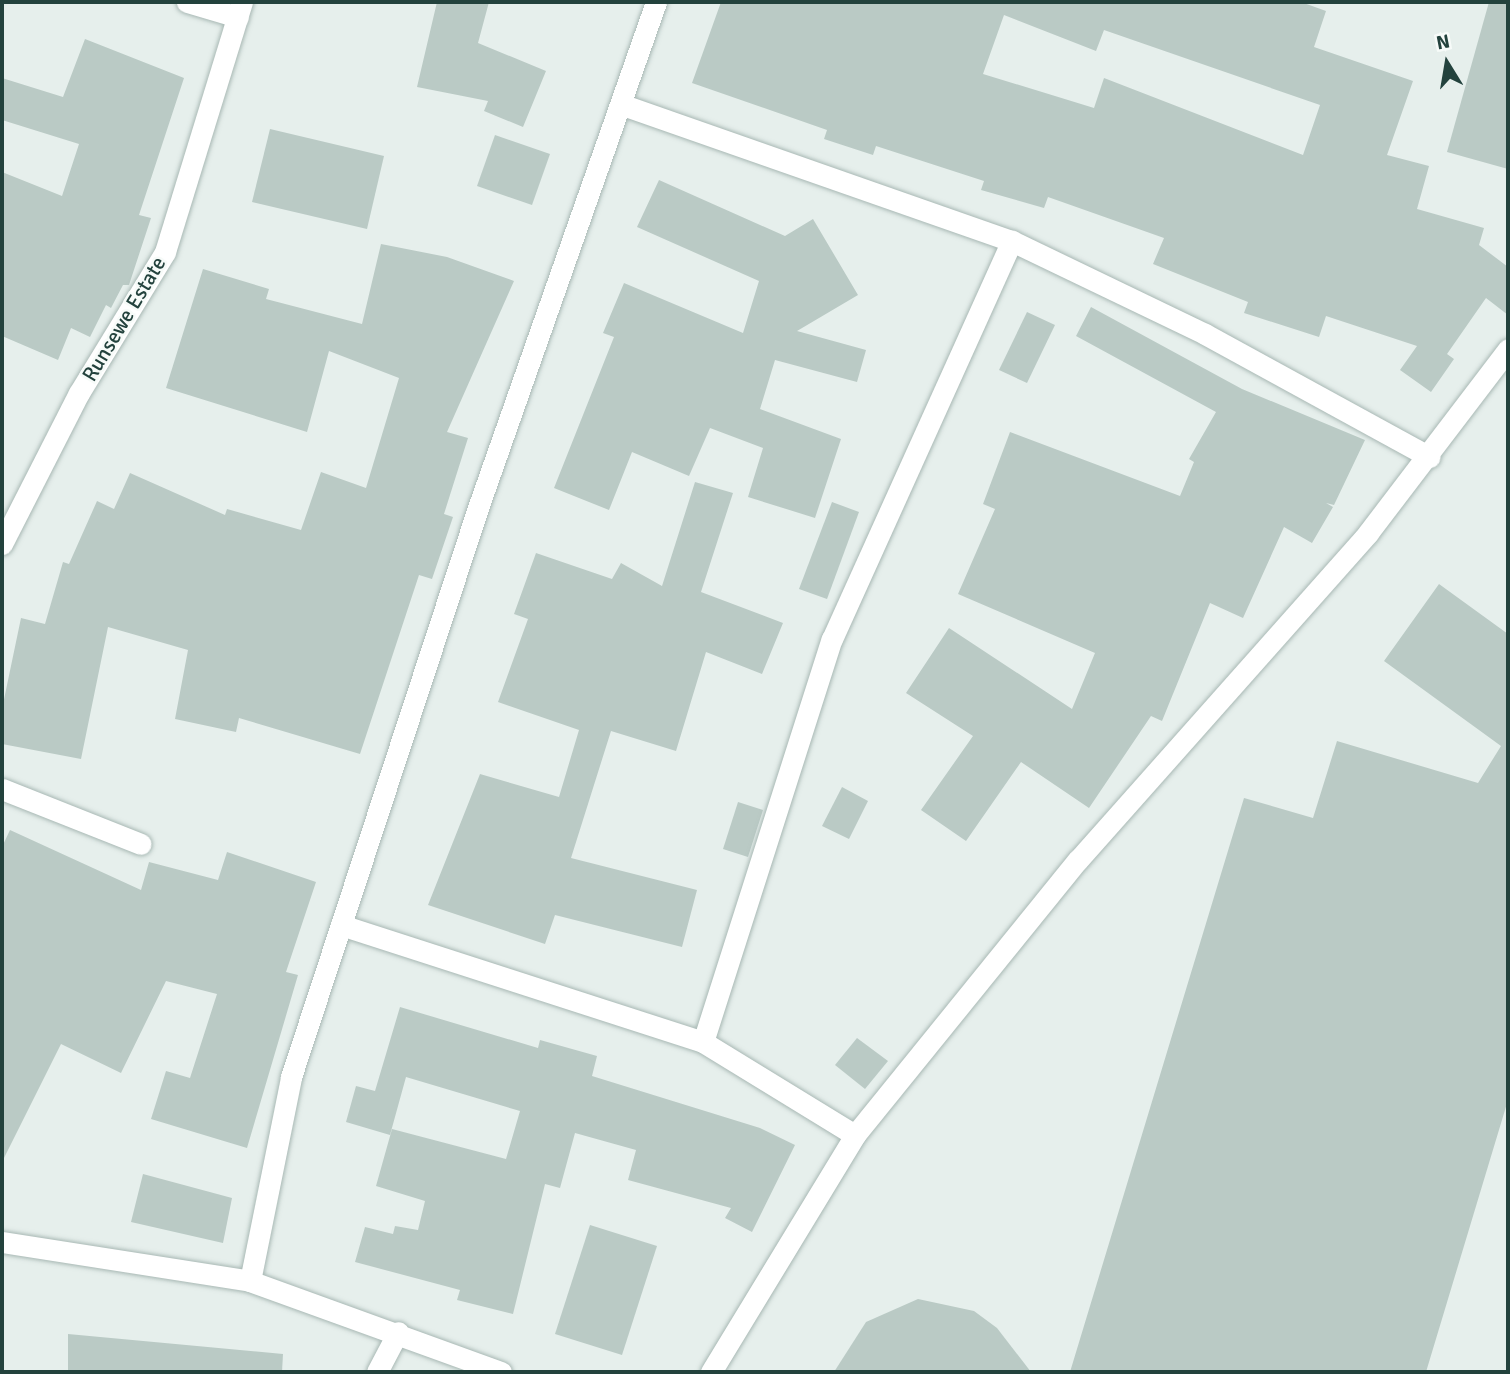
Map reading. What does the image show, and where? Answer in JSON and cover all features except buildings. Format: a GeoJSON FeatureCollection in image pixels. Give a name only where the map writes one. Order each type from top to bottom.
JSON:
{"type":"FeatureCollection","features":[{"type":"Feature","properties":{"kind":"street"},"geometry":{"type":"LineString","coordinates":[[187,2],[240,10]]}},
{"type":"Feature","properties":{"kind":"street"},"geometry":{"type":"LineString","coordinates":[[250,1281],[291,1077],[479,505],[623,105],[656,2]]}},
{"type":"Feature","properties":{"kind":"street","name":"Runsewe Estate"},"geometry":{"type":"LineString","coordinates":[[2,544],[79,393],[165,252],[240,10]]}},
{"type":"Feature","properties":{"kind":"street"},"geometry":{"type":"LineString","coordinates":[[623,105],[1012,241],[1205,334],[1430,457]]}},
{"type":"Feature","properties":{"kind":"street"},"geometry":{"type":"LineString","coordinates":[[703,1042],[832,639],[1012,241]]}},
{"type":"Feature","properties":{"kind":"street"},"geometry":{"type":"LineString","coordinates":[[711,1372],[855,1135],[1078,860],[1430,457],[1508,349]]}},
{"type":"Feature","properties":{"kind":"street"},"geometry":{"type":"LineString","coordinates":[[2,789],[141,844]]}},
{"type":"Feature","properties":{"kind":"street"},"geometry":{"type":"LineString","coordinates":[[341,925],[703,1042],[855,1135]]}},
{"type":"Feature","properties":{"kind":"street"},"geometry":{"type":"LineString","coordinates":[[2,1242],[250,1281],[398,1332],[501,1372]]}},
{"type":"Feature","properties":{"kind":"street"},"geometry":{"type":"LineString","coordinates":[[377,1372],[398,1332]]}}]}
